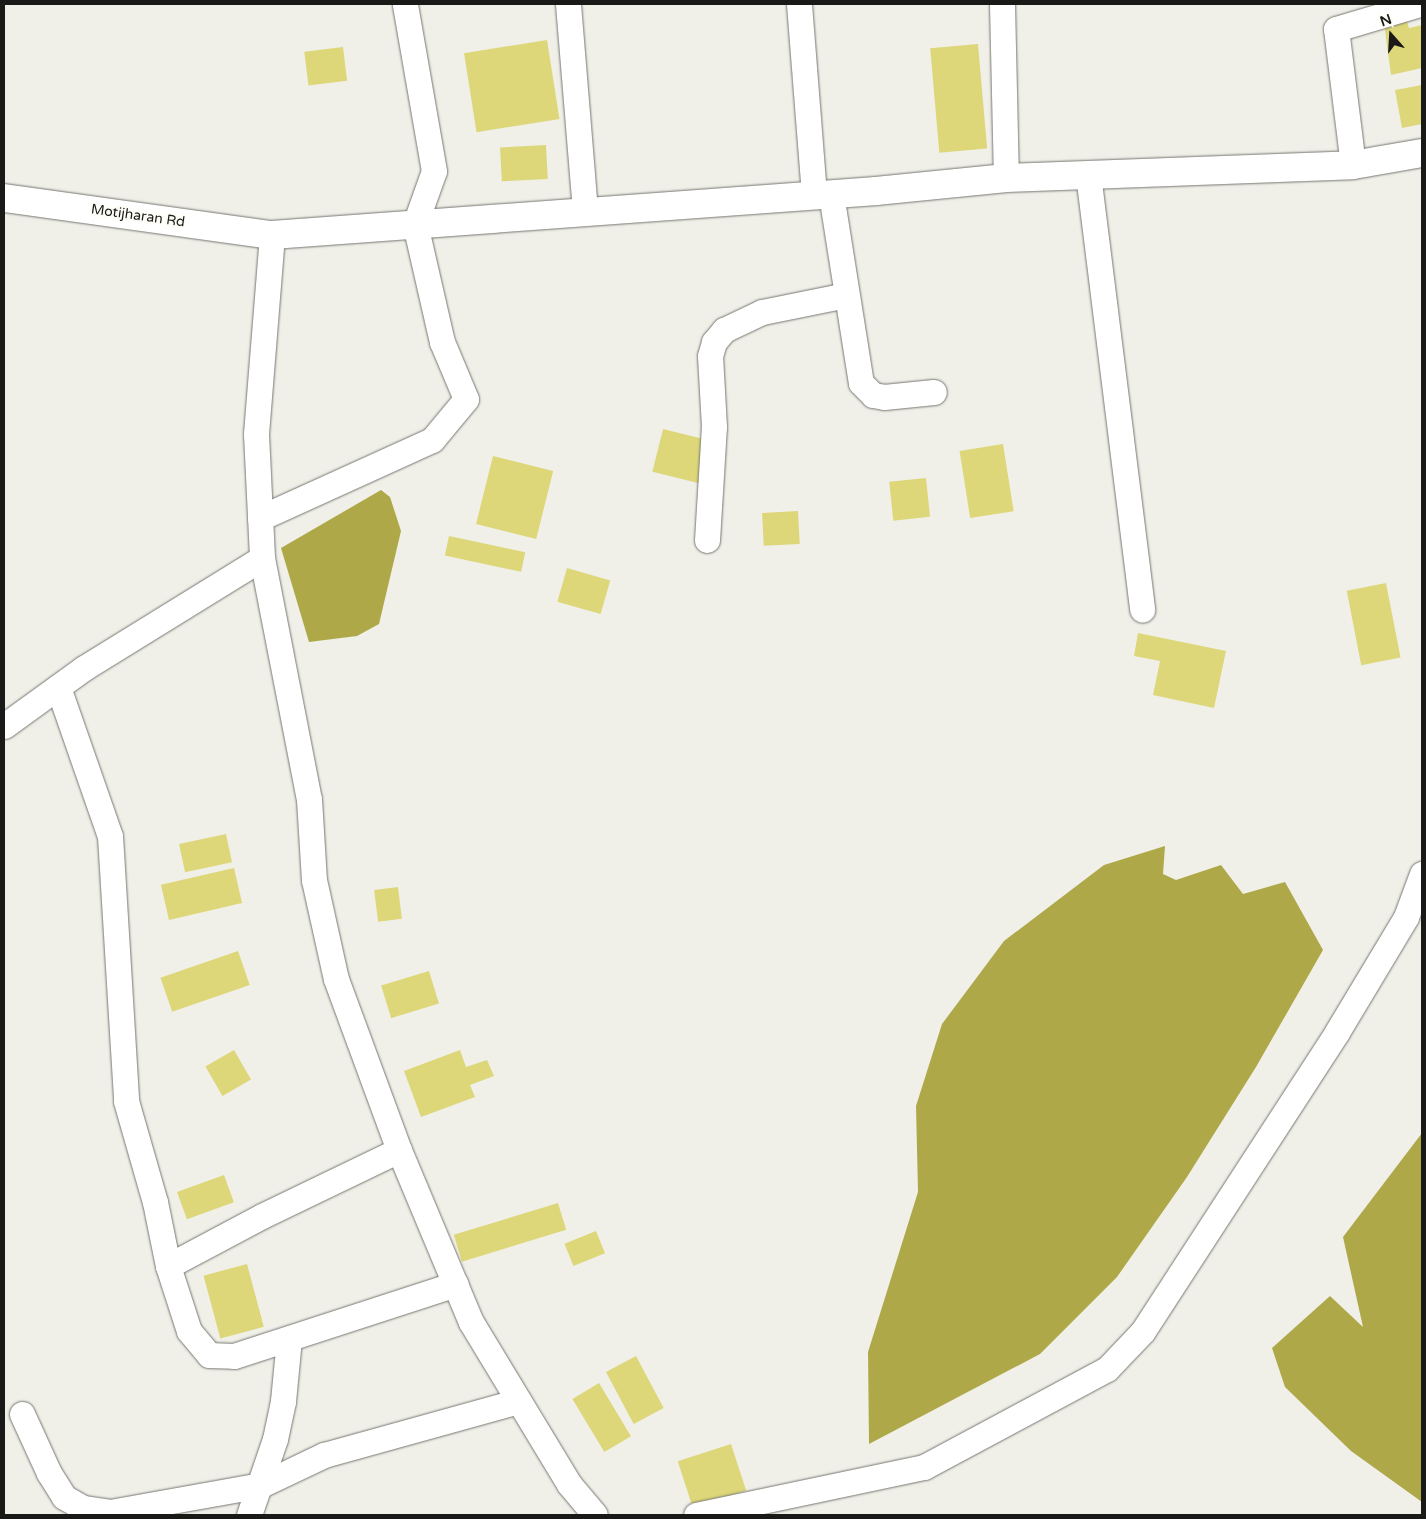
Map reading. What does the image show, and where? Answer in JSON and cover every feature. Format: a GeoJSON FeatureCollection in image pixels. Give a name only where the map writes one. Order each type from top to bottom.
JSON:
{"type":"FeatureCollection","features":[{"type":"Feature","properties":{"kind":"main road","name":"Motijharan Rd"},"geometry":{"type":"LineString","coordinates":[[4,198],[272,235],[823,195],[1006,178],[1353,164],[1422,153]]}},
{"type":"Feature","properties":{"kind":"street"},"geometry":{"type":"LineString","coordinates":[[260,518],[432,440],[466,399],[442,342],[415,224],[434,171],[405,4]]}},
{"type":"Feature","properties":{"kind":"street"},"geometry":{"type":"LineString","coordinates":[[568,4],[585,212]]}},
{"type":"Feature","properties":{"kind":"street"},"geometry":{"type":"LineString","coordinates":[[799,4],[823,195],[846,295],[859,376],[866,390],[884,398],[934,392]]}},
{"type":"Feature","properties":{"kind":"street"},"geometry":{"type":"LineString","coordinates":[[1002,4],[1006,178]]}},
{"type":"Feature","properties":{"kind":"street"},"geometry":{"type":"LineString","coordinates":[[1353,164],[1336,29],[1420,4]]}},
{"type":"Feature","properties":{"kind":"street"},"geometry":{"type":"LineString","coordinates":[[1088,174],[1142,610]]}},
{"type":"Feature","properties":{"kind":"street"},"geometry":{"type":"LineString","coordinates":[[272,235],[256,434],[262,558],[309,799],[314,880],[336,979],[398,1150],[471,1322],[569,1484],[595,1515]]}},
{"type":"Feature","properties":{"kind":"street"},"geometry":{"type":"LineString","coordinates":[[706,540],[714,427],[710,356],[714,342],[724,330],[762,312],[846,295]]}},
{"type":"Feature","properties":{"kind":"street"},"geometry":{"type":"LineString","coordinates":[[4,726],[58,687],[262,558]]}},
{"type":"Feature","properties":{"kind":"street"},"geometry":{"type":"LineString","coordinates":[[58,687],[110,836],[126,1101],[155,1202],[168,1266],[189,1331],[209,1355],[234,1356],[456,1284]]}},
{"type":"Feature","properties":{"kind":"street"},"geometry":{"type":"LineString","coordinates":[[696,1515],[924,1467],[1107,1368],[1143,1331],[1337,1032],[1406,917],[1422,874]]}},
{"type":"Feature","properties":{"kind":"street"},"geometry":{"type":"LineString","coordinates":[[168,1266],[262,1216],[398,1150]]}},
{"type":"Feature","properties":{"kind":"street"},"geometry":{"type":"LineString","coordinates":[[249,1515],[261,1485],[283,1401],[289,1339]]}},
{"type":"Feature","properties":{"kind":"street"},"geometry":{"type":"LineString","coordinates":[[22,1414],[54,1481],[64,1497],[83,1508],[110,1512],[261,1485],[324,1455],[519,1401]]}},
{"type":"Feature","properties":{"kind":"shaded area"},"geometry":{"type":"Polygon","coordinates":[[[381,490],[390,497],[401,531],[379,624],[357,636],[309,642],[281,548],[381,490]]]}},
{"type":"Feature","properties":{"kind":"shaded area"},"geometry":{"type":"Polygon","coordinates":[[[1165,846],[1163,874],[1176,880],[1221,865],[1243,894],[1285,882],[1323,950],[1256,1067],[1187,1177],[1117,1277],[1040,1354],[869,1444],[868,1352],[918,1192],[916,1106],[942,1024],[1004,941],[1104,865],[1165,846]]]}},
{"type":"Feature","properties":{"kind":"shaded area"},"geometry":{"type":"Polygon","coordinates":[[[1422,1133],[1422,1502],[1351,1451],[1285,1387],[1272,1348],[1330,1296],[1363,1327],[1343,1237],[1422,1133]]]}},
{"type":"Feature","properties":{"kind":"building"},"geometry":{"type":"Polygon","coordinates":[[[1406,18],[1409,28],[1422,25],[1422,68],[1391,75],[1384,23],[1406,18]]]}},
{"type":"Feature","properties":{"kind":"building"},"geometry":{"type":"Polygon","coordinates":[[[547,40],[560,119],[477,132],[464,53],[547,40]]]}},
{"type":"Feature","properties":{"kind":"building"},"geometry":{"type":"Polygon","coordinates":[[[978,44],[987,149],[939,153],[930,48],[978,44]]]}},
{"type":"Feature","properties":{"kind":"building"},"geometry":{"type":"Polygon","coordinates":[[[343,47],[347,81],[308,85],[304,52],[343,47]]]}},
{"type":"Feature","properties":{"kind":"building"},"geometry":{"type":"Polygon","coordinates":[[[1422,85],[1422,124],[1402,128],[1395,90],[1422,85]]]}},
{"type":"Feature","properties":{"kind":"building"},"geometry":{"type":"Polygon","coordinates":[[[546,145],[548,179],[502,181],[500,147],[546,145]]]}},
{"type":"Feature","properties":{"kind":"building"},"geometry":{"type":"Polygon","coordinates":[[[663,429],[711,441],[700,484],[652,472],[663,429]]]}},
{"type":"Feature","properties":{"kind":"building"},"geometry":{"type":"Polygon","coordinates":[[[1003,444],[1014,511],[970,518],[960,451],[1003,444]]]}},
{"type":"Feature","properties":{"kind":"building"},"geometry":{"type":"Polygon","coordinates":[[[493,456],[553,471],[536,539],[476,524],[493,456]]]}},
{"type":"Feature","properties":{"kind":"building"},"geometry":{"type":"Polygon","coordinates":[[[926,478],[930,517],[893,521],[889,482],[926,478]]]}},
{"type":"Feature","properties":{"kind":"building"},"geometry":{"type":"Polygon","coordinates":[[[798,511],[800,544],[764,546],[762,513],[798,511]]]}},
{"type":"Feature","properties":{"kind":"building"},"geometry":{"type":"Polygon","coordinates":[[[449,536],[525,552],[521,572],[445,556],[449,536]]]}},
{"type":"Feature","properties":{"kind":"building"},"geometry":{"type":"Polygon","coordinates":[[[567,568],[610,580],[601,614],[557,602],[567,568]]]}},
{"type":"Feature","properties":{"kind":"building"},"geometry":{"type":"Polygon","coordinates":[[[1386,583],[1401,658],[1361,665],[1347,591],[1386,583]]]}},
{"type":"Feature","properties":{"kind":"building"},"geometry":{"type":"Polygon","coordinates":[[[1138,633],[1226,651],[1214,708],[1153,695],[1160,661],[1134,656],[1138,633]]]}},
{"type":"Feature","properties":{"kind":"building"},"geometry":{"type":"Polygon","coordinates":[[[226,834],[232,862],[185,872],[179,844],[226,834]]]}},
{"type":"Feature","properties":{"kind":"building"},"geometry":{"type":"Polygon","coordinates":[[[234,868],[242,903],[169,920],[161,885],[234,868]]]}},
{"type":"Feature","properties":{"kind":"building"},"geometry":{"type":"Polygon","coordinates":[[[398,887],[402,919],[378,922],[374,890],[398,887]]]}},
{"type":"Feature","properties":{"kind":"building"},"geometry":{"type":"Polygon","coordinates":[[[238,951],[250,985],[172,1012],[160,978],[238,951]]]}},
{"type":"Feature","properties":{"kind":"building"},"geometry":{"type":"Polygon","coordinates":[[[429,971],[439,1004],[391,1018],[381,986],[429,971]]]}},
{"type":"Feature","properties":{"kind":"building"},"geometry":{"type":"Polygon","coordinates":[[[234,1050],[251,1079],[222,1096],[205,1066],[234,1050]]]}},
{"type":"Feature","properties":{"kind":"building"},"geometry":{"type":"Polygon","coordinates":[[[460,1050],[466,1067],[487,1060],[494,1076],[470,1085],[475,1097],[421,1117],[404,1071],[460,1050]]]}},
{"type":"Feature","properties":{"kind":"building"},"geometry":{"type":"Polygon","coordinates":[[[224,1175],[234,1202],[187,1219],[177,1192],[224,1175]]]}},
{"type":"Feature","properties":{"kind":"building"},"geometry":{"type":"Polygon","coordinates":[[[558,1203],[566,1230],[462,1262],[454,1235],[558,1203]]]}},
{"type":"Feature","properties":{"kind":"building"},"geometry":{"type":"Polygon","coordinates":[[[596,1231],[605,1253],[573,1266],[564,1244],[596,1231]]]}},
{"type":"Feature","properties":{"kind":"building"},"geometry":{"type":"Polygon","coordinates":[[[247,1264],[264,1327],[220,1338],[204,1276],[247,1264]]]}},
{"type":"Feature","properties":{"kind":"building"},"geometry":{"type":"Polygon","coordinates":[[[636,1356],[664,1408],[634,1424],[606,1372],[636,1356]]]}},
{"type":"Feature","properties":{"kind":"building"},"geometry":{"type":"Polygon","coordinates":[[[599,1383],[631,1436],[604,1452],[572,1399],[599,1383]]]}},
{"type":"Feature","properties":{"kind":"building"},"geometry":{"type":"Polygon","coordinates":[[[731,1444],[746,1491],[693,1508],[678,1461],[731,1444]]]}}]}
